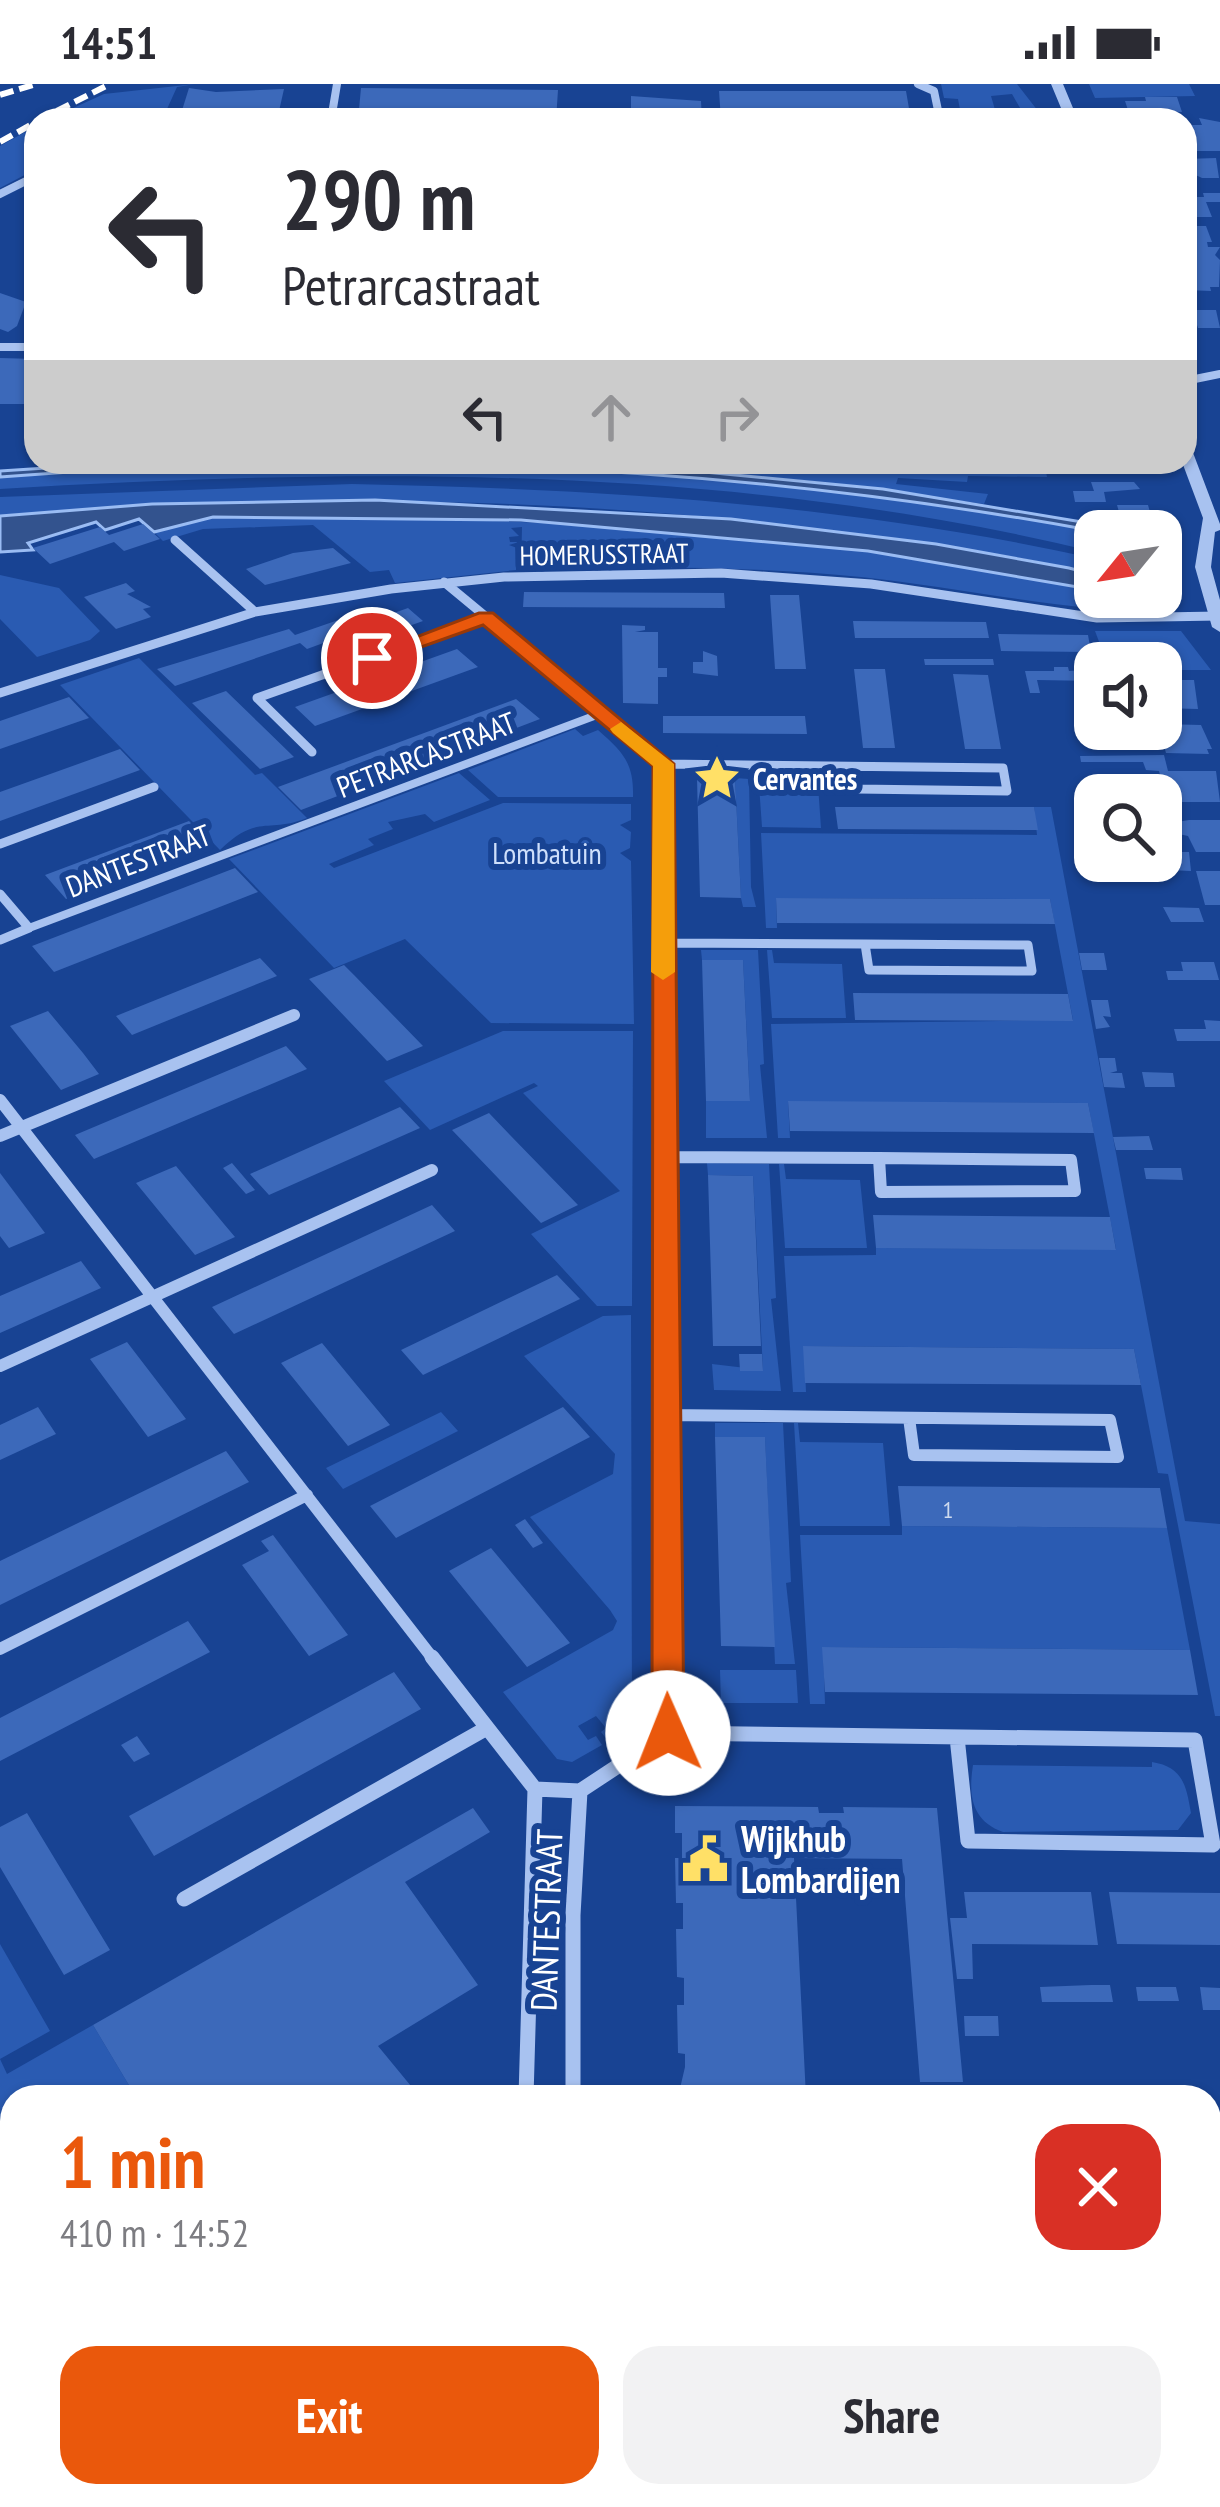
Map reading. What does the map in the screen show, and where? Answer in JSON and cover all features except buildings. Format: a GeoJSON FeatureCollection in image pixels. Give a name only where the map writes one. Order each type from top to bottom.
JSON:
{"type":"FeatureCollection","features":[{"type":"Feature","properties":{"kind":"street"},"geometry":{"type":"LineString","coordinates":[[919,84],[934,91],[938,108]]}},
{"type":"Feature","properties":{"kind":"street"},"geometry":{"type":"LineString","coordinates":[[1193,474],[1220,538]]}},
{"type":"Feature","properties":{"kind":"street"},"geometry":{"type":"LineString","coordinates":[[1209,520],[1203,567],[1219,620]]}},
{"type":"Feature","properties":{"kind":"street"},"geometry":{"type":"LineString","coordinates":[[175,540],[254,612]]}},
{"type":"Feature","properties":{"kind":"street","name":"HOMERUSSTRAAT"},"geometry":{"type":"LineString","coordinates":[[0,693],[254,612],[444,582],[722,573],[871,584],[1097,618],[1219,620]]}},
{"type":"Feature","properties":{"kind":"street"},"geometry":{"type":"LineString","coordinates":[[444,582],[664,764],[1003,768],[1007,790],[857,788],[853,767]]}},
{"type":"Feature","properties":{"kind":"street"},"geometry":{"type":"LineString","coordinates":[[312,752],[257,698],[486,617]]}},
{"type":"Feature","properties":{"kind":"street","name":"PETRARCASTRAAT"},"geometry":{"type":"LineString","coordinates":[[266,840],[602,713]]}},
{"type":"Feature","properties":{"kind":"street"},"geometry":{"type":"LineString","coordinates":[[664,764],[668,1733]]}},
{"type":"Feature","properties":{"kind":"street"},"geometry":{"type":"LineString","coordinates":[[0,844],[154,787]]}},
{"type":"Feature","properties":{"kind":"street","name":"DANTESTRAAT"},"geometry":{"type":"LineString","coordinates":[[0,940],[266,840]]}},
{"type":"Feature","properties":{"kind":"street"},"geometry":{"type":"LineString","coordinates":[[0,894],[29,928]]}},
{"type":"Feature","properties":{"kind":"street"},"geometry":{"type":"LineString","coordinates":[[663,944],[865,944],[1028,945],[1032,971],[869,970],[865,944]]}},
{"type":"Feature","properties":{"kind":"street"},"geometry":{"type":"LineString","coordinates":[[0,1136],[294,1016]]}},
{"type":"Feature","properties":{"kind":"street","name":"DANTESTRAAT"},"geometry":{"type":"LineString","coordinates":[[0,1100],[535,1789],[526,2085]]}},
{"type":"Feature","properties":{"kind":"street"},"geometry":{"type":"LineString","coordinates":[[666,1157],[879,1158],[1071,1160],[1075,1191],[881,1192],[879,1158]]}},
{"type":"Feature","properties":{"kind":"street"},"geometry":{"type":"LineString","coordinates":[[0,1366],[432,1170]]}},
{"type":"Feature","properties":{"kind":"street"},"geometry":{"type":"LineString","coordinates":[[664,1414],[1110,1420],[1118,1457],[914,1455],[908,1418]]}},
{"type":"Feature","properties":{"kind":"street"},"geometry":{"type":"LineString","coordinates":[[0,1649],[307,1495]]}},
{"type":"Feature","properties":{"kind":"street"},"geometry":{"type":"LineString","coordinates":[[184,1899],[487,1728]]}},
{"type":"Feature","properties":{"kind":"street"},"geometry":{"type":"LineString","coordinates":[[580,1791],[668,1733],[1195,1740],[1213,1844],[968,1841],[957,1737]]}},
{"type":"Feature","properties":{"kind":"street","name":"DANTESTRAAT"},"geometry":{"type":"LineString","coordinates":[[535,1789],[580,1791],[573,1915],[572,2085]]}},
{"type":"Feature","properties":{"kind":"green space"},"geometry":{"type":"Polygon","coordinates":[[[195,84],[177,87],[167,108],[73,108],[104,94],[195,84]]]}},
{"type":"Feature","properties":{"kind":"green space"},"geometry":{"type":"Polygon","coordinates":[[[941,84],[1017,84],[1036,108],[1020,108],[1012,94],[991,96],[994,108],[960,108],[958,99],[944,98],[941,84]]]}},
{"type":"Feature","properties":{"kind":"green space"},"geometry":{"type":"Polygon","coordinates":[[[1089,84],[1189,84],[1195,96],[1095,98],[1089,84]]]}},
{"type":"Feature","properties":{"kind":"green space"},"geometry":{"type":"Polygon","coordinates":[[[24,133],[24,175],[0,188],[0,146],[24,133]]]}},
{"type":"Feature","properties":{"kind":"green space"},"geometry":{"type":"Polygon","coordinates":[[[40,474],[638,474],[832,492],[1007,516],[1074,527],[1074,547],[961,523],[825,502],[550,480],[275,477],[0,489],[0,477],[40,474]]]}},
{"type":"Feature","properties":{"kind":"green space"},"geometry":{"type":"Polygon","coordinates":[[[727,474],[1046,474],[1047,477],[968,476],[967,482],[898,478],[896,484],[988,494],[984,504],[727,474]]]}},
{"type":"Feature","properties":{"kind":"green space"},"geometry":{"type":"Polygon","coordinates":[[[352,484],[631,495],[908,524],[1074,554],[1074,570],[862,535],[647,512],[324,501],[0,516],[0,497],[352,484]]]}},
{"type":"Feature","properties":{"kind":"green space"},"geometry":{"type":"Polygon","coordinates":[[[213,517],[550,523],[684,531],[881,554],[1074,586],[1074,606],[819,573],[691,568],[521,570],[522,527],[511,528],[519,536],[509,537],[510,542],[519,542],[509,545],[517,548],[516,570],[395,583],[389,570],[370,572],[313,525],[203,529],[163,541],[154,532],[213,517]]]}},
{"type":"Feature","properties":{"kind":"green space"},"geometry":{"type":"Polygon","coordinates":[[[0,575],[59,588],[100,631],[90,640],[37,657],[0,619],[0,575]]]}},
{"type":"Feature","properties":{"kind":"green space"},"geometry":{"type":"Polygon","coordinates":[[[1095,631],[1181,631],[1211,670],[1182,670],[1182,642],[1099,642],[1095,631]]]}},
{"type":"Feature","properties":{"kind":"green space"},"geometry":{"type":"Polygon","coordinates":[[[139,658],[255,775],[262,773],[307,818],[254,828],[220,850],[60,685],[139,658]]]}},
{"type":"Feature","properties":{"kind":"green space"},"geometry":{"type":"Polygon","coordinates":[[[575,729],[583,736],[598,730],[620,752],[629,767],[633,797],[498,797],[468,770],[575,729]]]}},
{"type":"Feature","properties":{"kind":"green space","name":"Lombatuin"},"geometry":{"type":"Polygon","coordinates":[[[459,773],[490,800],[434,822],[425,814],[388,822],[393,829],[368,839],[374,845],[329,864],[334,868],[503,803],[631,804],[631,820],[620,825],[631,832],[630,848],[620,853],[631,861],[634,1024],[491,1023],[405,939],[334,968],[229,859],[459,773]]]}},
{"type":"Feature","properties":{"kind":"green space"},"geometry":{"type":"Polygon","coordinates":[[[735,778],[749,779],[751,887],[756,907],[743,907],[741,898],[735,778]]]}},
{"type":"Feature","properties":{"kind":"green space"},"geometry":{"type":"Polygon","coordinates":[[[759,785],[818,785],[821,828],[762,827],[759,785]]]}},
{"type":"Feature","properties":{"kind":"green space"},"geometry":{"type":"Polygon","coordinates":[[[1034,807],[1051,807],[1185,1521],[1220,1524],[1220,1716],[1215,1716],[1168,1474],[1158,1473],[1134,1349],[804,1346],[806,1392],[793,1392],[784,1256],[876,1255],[876,1248],[1116,1249],[1088,1103],[788,1102],[790,1138],[778,1138],[771,1024],[1073,1020],[1050,899],[776,898],[777,928],[766,928],[761,833],[1037,835],[1034,807]]]}},
{"type":"Feature","properties":{"kind":"green space"},"geometry":{"type":"Polygon","coordinates":[[[701,950],[758,950],[767,1138],[706,1138],[706,1101],[750,1100],[743,960],[702,960],[701,950]]]}},
{"type":"Feature","properties":{"kind":"green space"},"geometry":{"type":"Polygon","coordinates":[[[767,950],[772,950],[774,963],[842,964],[846,1018],[772,1018],[767,950]]]}},
{"type":"Feature","properties":{"kind":"green space"},"geometry":{"type":"Polygon","coordinates":[[[503,1031],[633,1031],[632,1306],[597,1306],[531,1234],[620,1191],[523,1093],[538,1086],[534,1083],[430,1130],[384,1081],[503,1031]]]}},
{"type":"Feature","properties":{"kind":"green space"},"geometry":{"type":"Polygon","coordinates":[[[707,1163],[769,1164],[776,1298],[771,1299],[781,1391],[714,1390],[712,1364],[763,1370],[753,1176],[708,1175],[707,1163]]]}},
{"type":"Feature","properties":{"kind":"green space"},"geometry":{"type":"Polygon","coordinates":[[[779,1164],[784,1164],[786,1179],[860,1180],[867,1248],[785,1248],[779,1164]]]}},
{"type":"Feature","properties":{"kind":"green space"},"geometry":{"type":"Polygon","coordinates":[[[631,1315],[632,1718],[621,1735],[609,1742],[596,1716],[578,1726],[588,1740],[596,1736],[602,1745],[572,1762],[557,1759],[503,1692],[613,1630],[617,1621],[610,1610],[530,1517],[613,1474],[615,1454],[524,1356],[603,1316],[631,1315]]]}},
{"type":"Feature","properties":{"kind":"green space"},"geometry":{"type":"Polygon","coordinates":[[[441,1412],[458,1431],[343,1489],[326,1468],[441,1412]]]}},
{"type":"Feature","properties":{"kind":"green space"},"geometry":{"type":"Polygon","coordinates":[[[715,1423],[783,1423],[791,1582],[786,1583],[795,1664],[775,1664],[765,1438],[715,1437],[715,1423]]]}},
{"type":"Feature","properties":{"kind":"green space"},"geometry":{"type":"Polygon","coordinates":[[[794,1423],[798,1423],[800,1442],[883,1443],[890,1526],[800,1526],[794,1423]]]}},
{"type":"Feature","properties":{"kind":"green space"},"geometry":{"type":"Polygon","coordinates":[[[902,1526],[1167,1528],[1190,1650],[823,1647],[825,1704],[810,1704],[800,1535],[902,1535],[902,1526]]]}},
{"type":"Feature","properties":{"kind":"green space"},"geometry":{"type":"Polygon","coordinates":[[[720,1670],[796,1670],[798,1703],[721,1703],[720,1670]]]}},
{"type":"Feature","properties":{"kind":"green space"},"geometry":{"type":"Polygon","coordinates":[[[1152,1762],[1177,1773],[1185,1786],[1191,1813],[1178,1830],[1003,1832],[985,1821],[972,1797],[973,1765],[1152,1767],[1152,1762]]]}},
{"type":"Feature","properties":{"kind":"green space"},"geometry":{"type":"Polygon","coordinates":[[[0,1944],[50,2031],[0,2059],[0,1944]]]}},
{"type":"Feature","properties":{"kind":"green space"},"geometry":{"type":"Polygon","coordinates":[[[93,2025],[129,2085],[0,2085],[0,2059],[7,2074],[93,2025]]]}},
{"type":"Feature","properties":{"kind":"shaded area"},"geometry":{"type":"Polygon","coordinates":[[[0,471],[46,474],[0,477],[0,471]]]}},
{"type":"Feature","properties":{"kind":"shaded area"},"geometry":{"type":"Polygon","coordinates":[[[640,474],[726,474],[883,489],[1074,521],[1074,528],[959,509],[640,474]]]}},
{"type":"Feature","properties":{"kind":"shaded area"},"geometry":{"type":"Polygon","coordinates":[[[375,500],[731,519],[936,544],[1069,568],[1074,569],[1074,586],[868,551],[521,520],[213,517],[154,532],[139,519],[105,530],[96,522],[28,543],[33,550],[0,552],[0,516],[152,504],[375,500]]]}},
{"type":"Feature","properties":{"kind":"railway"},"geometry":{"type":"LineString","coordinates":[[0,95],[36,84]]}},
{"type":"Feature","properties":{"kind":"railway"},"geometry":{"type":"LineString","coordinates":[[63,108],[110,84]]}},
{"type":"Feature","properties":{"kind":"railway"},"geometry":{"type":"LineString","coordinates":[[0,142],[24,129]]}},
{"type":"Feature","properties":{"kind":"slow traffic"},"geometry":{"type":"LineString","coordinates":[[621,729],[664,764],[663,972]]}},
{"type":"Feature","properties":{"kind":"place","name":"Cervantes"},"geometry":{"type":"Point","coordinates":[717,778]}},
{"type":"Feature","properties":{"kind":"place","name":"Wijkhub Lombardijen"},"geometry":{"type":"Point","coordinates":[705,1859]}},
{"type":"Feature","properties":{"kind":"route"},"geometry":{"type":"LineString","coordinates":[[372,658],[486,617],[664,764],[668,1733]]}}]}
